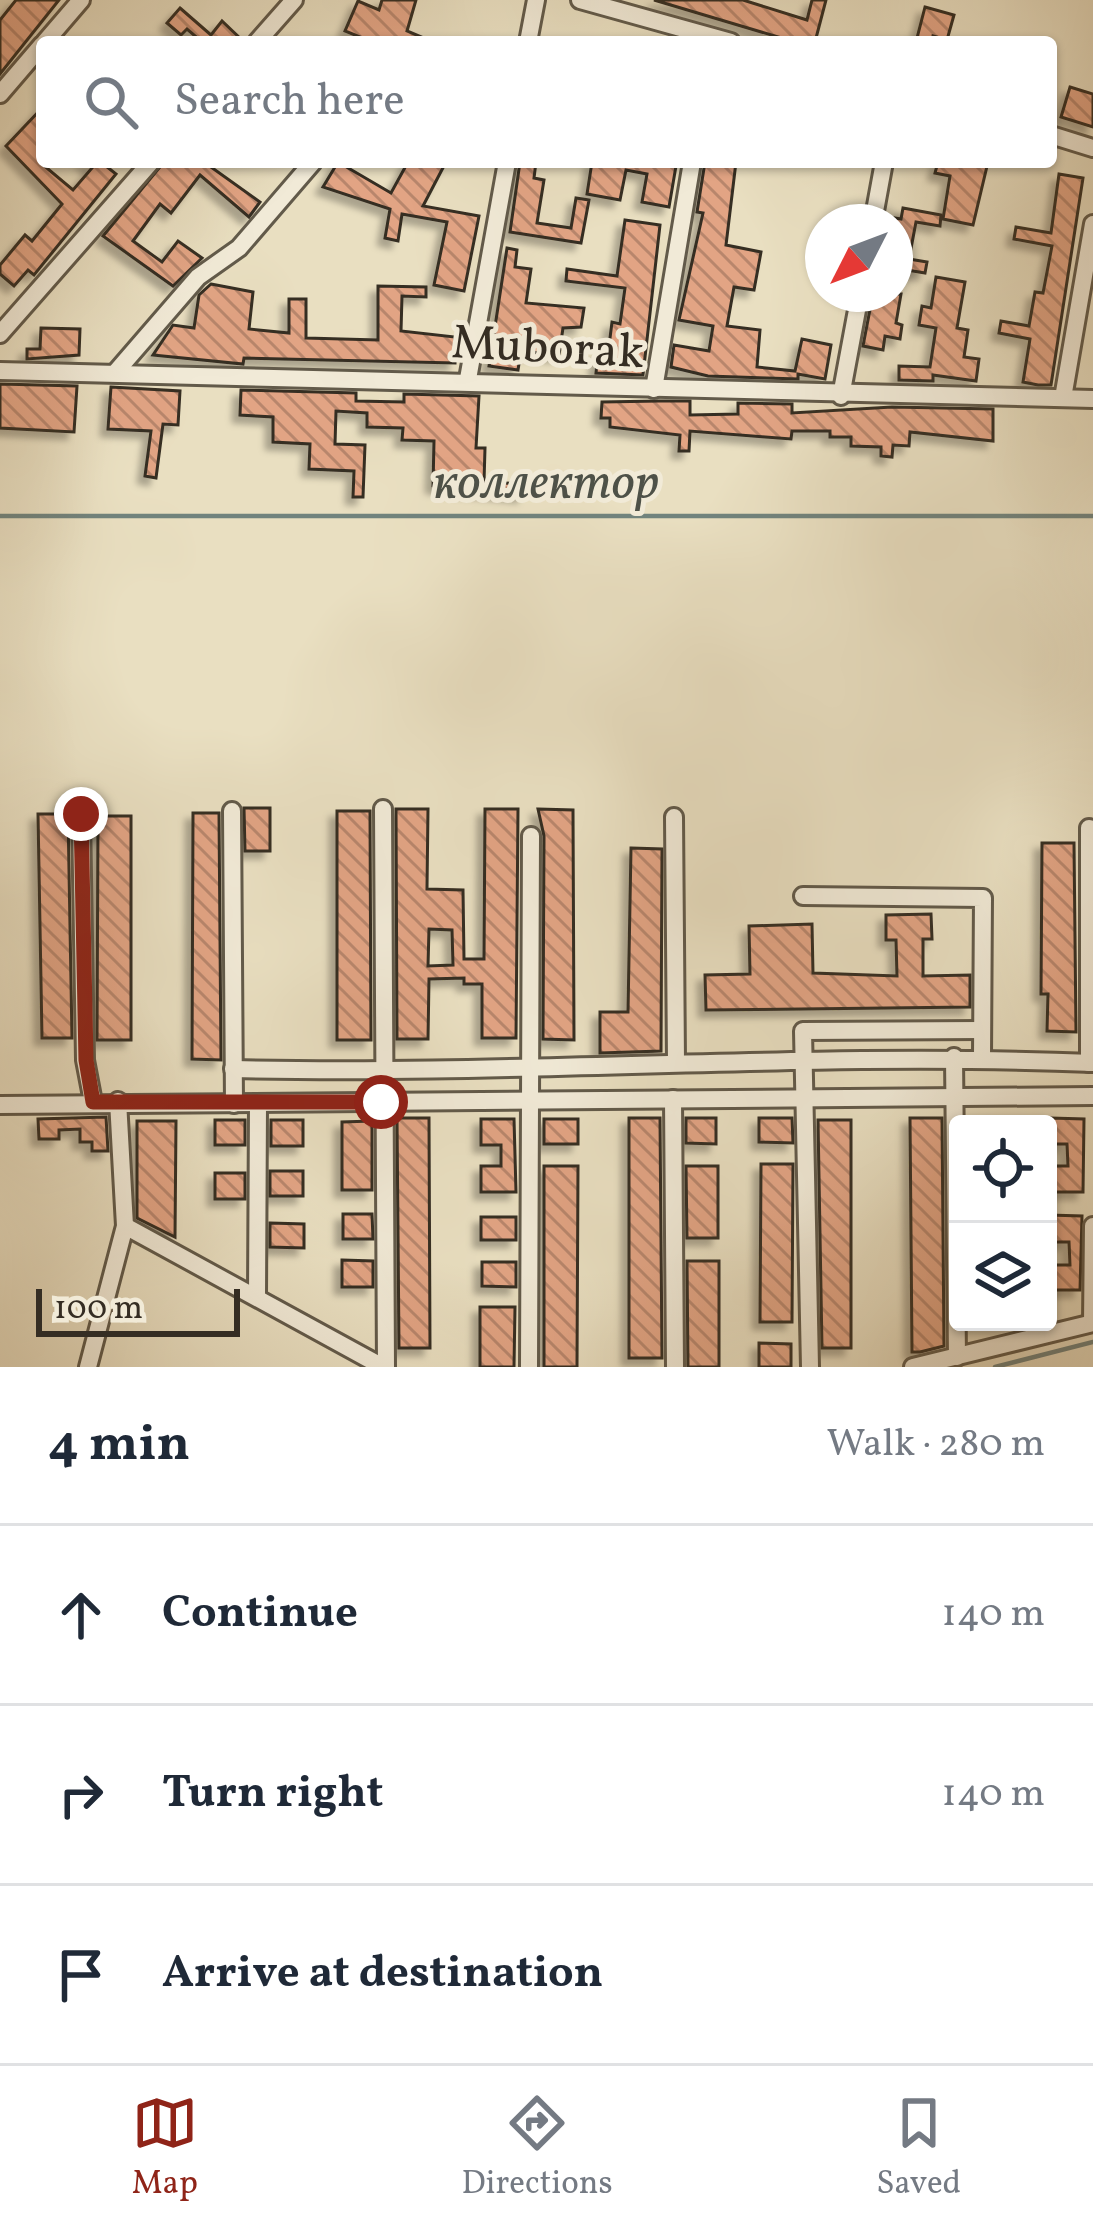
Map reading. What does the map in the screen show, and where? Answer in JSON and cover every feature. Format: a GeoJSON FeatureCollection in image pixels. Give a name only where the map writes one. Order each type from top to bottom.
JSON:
{"type":"FeatureCollection","features":[{"type":"Feature","properties":{"kind":"street"},"geometry":{"type":"LineString","coordinates":[[50,36],[81,0]]}},
{"type":"Feature","properties":{"kind":"street"},"geometry":{"type":"LineString","coordinates":[[262,36],[294,0]]}},
{"type":"Feature","properties":{"kind":"street"},"geometry":{"type":"LineString","coordinates":[[529,36],[536,0]]}},
{"type":"Feature","properties":{"kind":"street"},"geometry":{"type":"LineString","coordinates":[[580,0],[705,36]]}},
{"type":"Feature","properties":{"kind":"street"},"geometry":{"type":"LineString","coordinates":[[0,94],[36,52]]}},
{"type":"Feature","properties":{"kind":"street"},"geometry":{"type":"LineString","coordinates":[[1057,137],[1093,148]]}},
{"type":"Feature","properties":{"kind":"street"},"geometry":{"type":"LineString","coordinates":[[0,334],[147,168]]}},
{"type":"Feature","properties":{"kind":"street"},"geometry":{"type":"LineString","coordinates":[[115,374],[198,277],[239,248],[309,168]]}},
{"type":"Feature","properties":{"kind":"street"},"geometry":{"type":"LineString","coordinates":[[468,379],[506,168]]}},
{"type":"Feature","properties":{"kind":"street"},"geometry":{"type":"LineString","coordinates":[[654,389],[691,168]]}},
{"type":"Feature","properties":{"kind":"street"},"geometry":{"type":"LineString","coordinates":[[876,204],[883,168]]}},
{"type":"Feature","properties":{"kind":"street"},"geometry":{"type":"LineString","coordinates":[[1063,398],[1093,224]]}},
{"type":"Feature","properties":{"kind":"street"},"geometry":{"type":"LineString","coordinates":[[841,395],[857,312]]}},
{"type":"Feature","properties":{"kind":"street","name":"Muborak"},"geometry":{"type":"LineString","coordinates":[[0,370],[1093,399]]}},
{"type":"Feature","properties":{"kind":"street"},"geometry":{"type":"LineString","coordinates":[[125,1226],[385,1367],[382,809]]}},
{"type":"Feature","properties":{"kind":"street"},"geometry":{"type":"LineString","coordinates":[[232,811],[234,1104]]}},
{"type":"Feature","properties":{"kind":"street"},"geometry":{"type":"LineString","coordinates":[[81,814],[86,1060],[93,1102]]}},
{"type":"Feature","properties":{"kind":"street"},"geometry":{"type":"LineString","coordinates":[[674,817],[676,1061]]}},
{"type":"Feature","properties":{"kind":"street"},"geometry":{"type":"LineString","coordinates":[[233,1069],[382,1072],[803,1058],[982,1057],[1091,1063],[1093,829]]}},
{"type":"Feature","properties":{"kind":"street"},"geometry":{"type":"LineString","coordinates":[[529,1367],[531,836]]}},
{"type":"Feature","properties":{"kind":"street"},"geometry":{"type":"LineString","coordinates":[[802,896],[983,898],[982,1057]]}},
{"type":"Feature","properties":{"kind":"street"},"geometry":{"type":"LineString","coordinates":[[810,1367],[803,1031],[981,1030]]}},
{"type":"Feature","properties":{"kind":"street"},"geometry":{"type":"LineString","coordinates":[[954,1057],[956,1357]]}},
{"type":"Feature","properties":{"kind":"street"},"geometry":{"type":"LineString","coordinates":[[0,1105],[1093,1096]]}},
{"type":"Feature","properties":{"kind":"street"},"geometry":{"type":"LineString","coordinates":[[673,1099],[674,1367]]}},
{"type":"Feature","properties":{"kind":"street"},"geometry":{"type":"LineString","coordinates":[[88,1367],[125,1226],[118,1101]]}},
{"type":"Feature","properties":{"kind":"street"},"geometry":{"type":"LineString","coordinates":[[257,1297],[258,1105]]}},
{"type":"Feature","properties":{"kind":"street"},"geometry":{"type":"LineString","coordinates":[[913,1367],[1092,1323],[1093,1226]]}},
{"type":"Feature","properties":{"kind":"building"},"geometry":{"type":"Polygon","coordinates":[[[16,0],[59,0],[0,74],[0,20],[16,0]]]}},
{"type":"Feature","properties":{"kind":"building"},"geometry":{"type":"Polygon","coordinates":[[[382,0],[416,0],[407,31],[419,36],[357,36],[345,31],[358,1],[379,10],[382,0]]]}},
{"type":"Feature","properties":{"kind":"building"},"geometry":{"type":"Polygon","coordinates":[[[654,0],[743,0],[807,20],[812,0],[826,0],[817,36],[775,36],[654,0]]]}},
{"type":"Feature","properties":{"kind":"building"},"geometry":{"type":"Polygon","coordinates":[[[925,7],[954,15],[948,36],[918,36],[925,7]]]}},
{"type":"Feature","properties":{"kind":"building"},"geometry":{"type":"Polygon","coordinates":[[[180,8],[211,35],[222,21],[238,36],[195,36],[187,29],[181,35],[167,23],[180,8]]]}},
{"type":"Feature","properties":{"kind":"building"},"geometry":{"type":"Polygon","coordinates":[[[1070,87],[1093,94],[1093,127],[1061,117],[1070,87]]]}},
{"type":"Feature","properties":{"kind":"building"},"geometry":{"type":"Polygon","coordinates":[[[36,114],[36,168],[47,168],[73,190],[92,168],[108,168],[116,174],[34,275],[28,270],[14,286],[0,274],[0,265],[25,235],[32,241],[62,204],[6,146],[36,114]]]}},
{"type":"Feature","properties":{"kind":"building"},"geometry":{"type":"Polygon","coordinates":[[[159,168],[212,168],[260,202],[249,217],[200,175],[171,213],[160,204],[133,241],[162,262],[178,241],[202,258],[173,286],[103,236],[159,168]]]}},
{"type":"Feature","properties":{"kind":"building"},"geometry":{"type":"Polygon","coordinates":[[[334,168],[348,168],[391,193],[405,168],[443,168],[423,206],[479,216],[464,291],[434,285],[447,222],[402,214],[398,241],[385,238],[390,209],[323,187],[334,168]]]}},
{"type":"Feature","properties":{"kind":"building"},"geometry":{"type":"Polygon","coordinates":[[[519,168],[535,168],[534,178],[544,180],[537,223],[571,228],[576,198],[589,200],[581,243],[510,232],[519,168]]]}},
{"type":"Feature","properties":{"kind":"building"},"geometry":{"type":"Polygon","coordinates":[[[591,168],[676,168],[669,207],[642,202],[647,174],[626,170],[620,200],[587,194],[591,168]]]}},
{"type":"Feature","properties":{"kind":"building"},"geometry":{"type":"Polygon","coordinates":[[[704,168],[735,168],[726,245],[761,252],[754,290],[734,287],[727,326],[760,330],[757,367],[795,371],[802,339],[831,345],[825,379],[798,374],[798,379],[708,376],[671,367],[674,345],[709,351],[713,326],[679,320],[703,213],[697,212],[704,168]]]}},
{"type":"Feature","properties":{"kind":"building"},"geometry":{"type":"Polygon","coordinates":[[[936,168],[987,168],[973,225],[943,219],[950,176],[935,173],[936,168]]]}},
{"type":"Feature","properties":{"kind":"building"},"geometry":{"type":"Polygon","coordinates":[[[1059,174],[1083,178],[1051,385],[1038,385],[1023,382],[1030,339],[999,333],[1001,321],[1029,326],[1035,292],[1043,293],[1052,246],[1014,239],[1016,227],[1051,233],[1059,174]]]}},
{"type":"Feature","properties":{"kind":"building"},"geometry":{"type":"Polygon","coordinates":[[[913,210],[941,215],[940,226],[916,222],[913,238],[913,210]]]}},
{"type":"Feature","properties":{"kind":"building"},"geometry":{"type":"Polygon","coordinates":[[[625,220],[660,225],[643,375],[596,373],[598,353],[608,354],[612,322],[620,324],[625,288],[566,281],[567,269],[617,276],[625,220]]]}},
{"type":"Feature","properties":{"kind":"building"},"geometry":{"type":"Polygon","coordinates":[[[507,248],[517,250],[515,267],[531,269],[526,303],[584,308],[581,327],[563,328],[559,355],[521,351],[518,370],[489,366],[507,248]]]}},
{"type":"Feature","properties":{"kind":"building"},"geometry":{"type":"Polygon","coordinates":[[[913,260],[927,262],[925,273],[913,271],[913,260]]]}},
{"type":"Feature","properties":{"kind":"building"},"geometry":{"type":"Polygon","coordinates":[[[936,277],[965,282],[957,328],[968,330],[964,357],[979,359],[976,381],[933,375],[933,381],[899,380],[899,366],[930,367],[936,328],[919,325],[922,306],[931,308],[936,277]]]}},
{"type":"Feature","properties":{"kind":"building"},"geometry":{"type":"Polygon","coordinates":[[[211,284],[253,292],[249,329],[289,333],[289,299],[306,299],[306,338],[378,340],[378,286],[426,287],[426,297],[402,296],[401,331],[455,337],[455,363],[244,358],[243,364],[153,355],[173,325],[194,328],[199,295],[211,284]]]}},
{"type":"Feature","properties":{"kind":"building"},"geometry":{"type":"Polygon","coordinates":[[[870,312],[898,312],[900,339],[885,336],[883,350],[863,346],[870,312]]]}},
{"type":"Feature","properties":{"kind":"building"},"geometry":{"type":"Polygon","coordinates":[[[41,328],[80,329],[79,355],[27,359],[27,349],[40,349],[41,328]]]}},
{"type":"Feature","properties":{"kind":"building"},"geometry":{"type":"Polygon","coordinates":[[[0,384],[77,386],[74,432],[0,428],[0,384]]]}},
{"type":"Feature","properties":{"kind":"building"},"geometry":{"type":"Polygon","coordinates":[[[111,387],[180,391],[178,425],[163,424],[156,478],[145,476],[151,431],[108,429],[111,387]]]}},
{"type":"Feature","properties":{"kind":"building"},"geometry":{"type":"Polygon","coordinates":[[[241,390],[356,393],[356,401],[404,402],[404,394],[479,396],[476,448],[485,448],[484,482],[525,484],[524,495],[433,486],[434,441],[402,440],[403,428],[367,427],[367,413],[336,411],[335,444],[365,445],[363,497],[353,497],[354,471],[309,469],[310,444],[273,442],[273,417],[240,415],[241,390]]]}},
{"type":"Feature","properties":{"kind":"building"},"geometry":{"type":"Polygon","coordinates":[[[690,401],[690,415],[738,414],[738,403],[792,404],[792,413],[892,407],[993,409],[993,441],[910,432],[909,446],[893,445],[892,457],[881,456],[881,447],[851,446],[851,437],[830,437],[830,431],[792,431],[791,439],[690,431],[689,451],[679,451],[680,435],[610,427],[610,418],[601,418],[602,402],[690,401]]]}},
{"type":"Feature","properties":{"kind":"building"},"geometry":{"type":"Polygon","coordinates":[[[244,808],[270,808],[270,851],[245,851],[244,808]]]}},
{"type":"Feature","properties":{"kind":"building"},"geometry":{"type":"Polygon","coordinates":[[[396,809],[428,809],[427,889],[463,890],[464,959],[484,959],[485,809],[518,809],[516,1038],[482,1038],[482,984],[464,984],[464,978],[429,979],[428,1039],[397,1039],[396,809]],[[429,929],[428,966],[453,965],[452,930],[429,929]]]}},
{"type":"Feature","properties":{"kind":"building"},"geometry":{"type":"Polygon","coordinates":[[[538,809],[573,810],[574,1040],[543,1039],[544,836],[538,809]]]}},
{"type":"Feature","properties":{"kind":"building"},"geometry":{"type":"Polygon","coordinates":[[[337,811],[370,811],[371,1040],[337,1040],[337,811]]]}},
{"type":"Feature","properties":{"kind":"building"},"geometry":{"type":"Polygon","coordinates":[[[193,813],[219,813],[221,1060],[192,1059],[193,813]]]}},
{"type":"Feature","properties":{"kind":"building"},"geometry":{"type":"Polygon","coordinates":[[[38,814],[68,814],[72,1038],[42,1038],[38,814]]]}},
{"type":"Feature","properties":{"kind":"building"},"geometry":{"type":"Polygon","coordinates":[[[98,816],[131,816],[131,1040],[97,1040],[98,816]]]}},
{"type":"Feature","properties":{"kind":"building"},"geometry":{"type":"Polygon","coordinates":[[[1042,843],[1074,843],[1076,1032],[1047,1031],[1048,994],[1041,994],[1042,843]]]}},
{"type":"Feature","properties":{"kind":"building"},"geometry":{"type":"Polygon","coordinates":[[[631,848],[662,849],[661,1051],[600,1053],[600,1012],[628,1012],[631,848]]]}},
{"type":"Feature","properties":{"kind":"building"},"geometry":{"type":"Polygon","coordinates":[[[931,914],[932,939],[923,939],[923,976],[970,975],[970,1007],[706,1010],[705,975],[750,974],[749,926],[812,924],[813,973],[897,976],[896,940],[886,940],[886,915],[931,914]]]}},
{"type":"Feature","properties":{"kind":"building"},"geometry":{"type":"Polygon","coordinates":[[[106,1117],[108,1151],[92,1151],[92,1142],[80,1142],[80,1129],[59,1130],[59,1139],[39,1139],[38,1119],[106,1117]]]}},
{"type":"Feature","properties":{"kind":"building"},"geometry":{"type":"Polygon","coordinates":[[[397,1118],[429,1118],[430,1348],[399,1348],[397,1118]]]}},
{"type":"Feature","properties":{"kind":"building"},"geometry":{"type":"Polygon","coordinates":[[[629,1118],[660,1118],[662,1358],[629,1358],[629,1118]]]}},
{"type":"Feature","properties":{"kind":"building"},"geometry":{"type":"Polygon","coordinates":[[[686,1118],[716,1118],[716,1144],[686,1143],[686,1118]]]}},
{"type":"Feature","properties":{"kind":"building"},"geometry":{"type":"Polygon","coordinates":[[[759,1118],[792,1118],[793,1143],[759,1142],[759,1118]]]}},
{"type":"Feature","properties":{"kind":"building"},"geometry":{"type":"Polygon","coordinates":[[[910,1118],[942,1118],[944,1346],[920,1352],[912,1352],[910,1118]]]}},
{"type":"Feature","properties":{"kind":"building"},"geometry":{"type":"Polygon","coordinates":[[[1057,1118],[1084,1119],[1083,1192],[1057,1192],[1057,1166],[1068,1166],[1067,1144],[1057,1144],[1057,1118]]]}},
{"type":"Feature","properties":{"kind":"building"},"geometry":{"type":"Polygon","coordinates":[[[481,1119],[514,1119],[516,1192],[481,1192],[481,1166],[501,1166],[501,1145],[481,1145],[481,1119]]]}},
{"type":"Feature","properties":{"kind":"building"},"geometry":{"type":"Polygon","coordinates":[[[544,1119],[578,1119],[578,1144],[544,1144],[544,1119]]]}},
{"type":"Feature","properties":{"kind":"building"},"geometry":{"type":"Polygon","coordinates":[[[215,1120],[245,1120],[245,1145],[215,1145],[215,1120]]]}},
{"type":"Feature","properties":{"kind":"building"},"geometry":{"type":"Polygon","coordinates":[[[271,1120],[303,1120],[303,1146],[271,1146],[271,1120]]]}},
{"type":"Feature","properties":{"kind":"building"},"geometry":{"type":"Polygon","coordinates":[[[818,1120],[851,1120],[851,1348],[822,1348],[818,1120]]]}},
{"type":"Feature","properties":{"kind":"building"},"geometry":{"type":"Polygon","coordinates":[[[137,1121],[176,1121],[175,1237],[137,1218],[137,1121]]]}},
{"type":"Feature","properties":{"kind":"building"},"geometry":{"type":"Polygon","coordinates":[[[372,1121],[372,1190],[342,1190],[342,1122],[372,1121]]]}},
{"type":"Feature","properties":{"kind":"building"},"geometry":{"type":"Polygon","coordinates":[[[761,1164],[793,1164],[792,1322],[760,1322],[761,1164]]]}},
{"type":"Feature","properties":{"kind":"building"},"geometry":{"type":"Polygon","coordinates":[[[544,1166],[578,1166],[577,1367],[544,1367],[544,1166]]]}},
{"type":"Feature","properties":{"kind":"building"},"geometry":{"type":"Polygon","coordinates":[[[686,1166],[718,1166],[718,1238],[687,1238],[686,1166]]]}},
{"type":"Feature","properties":{"kind":"building"},"geometry":{"type":"Polygon","coordinates":[[[270,1171],[303,1171],[303,1196],[270,1196],[270,1171]]]}},
{"type":"Feature","properties":{"kind":"building"},"geometry":{"type":"Polygon","coordinates":[[[215,1173],[245,1173],[245,1199],[215,1199],[215,1173]]]}},
{"type":"Feature","properties":{"kind":"building"},"geometry":{"type":"Polygon","coordinates":[[[343,1214],[372,1214],[373,1239],[343,1239],[343,1214]]]}},
{"type":"Feature","properties":{"kind":"building"},"geometry":{"type":"Polygon","coordinates":[[[1057,1215],[1082,1216],[1080,1290],[1057,1290],[1057,1265],[1070,1265],[1069,1242],[1057,1242],[1057,1215]]]}},
{"type":"Feature","properties":{"kind":"building"},"geometry":{"type":"Polygon","coordinates":[[[481,1217],[516,1217],[516,1240],[481,1240],[481,1217]]]}},
{"type":"Feature","properties":{"kind":"building"},"geometry":{"type":"Polygon","coordinates":[[[270,1223],[304,1224],[304,1248],[270,1247],[270,1223]]]}},
{"type":"Feature","properties":{"kind":"building"},"geometry":{"type":"Polygon","coordinates":[[[342,1260],[373,1261],[373,1287],[342,1287],[342,1260]]]}},
{"type":"Feature","properties":{"kind":"building"},"geometry":{"type":"Polygon","coordinates":[[[687,1261],[719,1261],[719,1367],[688,1367],[687,1261]]]}},
{"type":"Feature","properties":{"kind":"building"},"geometry":{"type":"Polygon","coordinates":[[[482,1262],[516,1262],[516,1287],[482,1286],[482,1262]]]}},
{"type":"Feature","properties":{"kind":"building"},"geometry":{"type":"Polygon","coordinates":[[[480,1307],[515,1307],[514,1367],[480,1367],[480,1307]]]}},
{"type":"Feature","properties":{"kind":"building"},"geometry":{"type":"Polygon","coordinates":[[[759,1343],[791,1344],[791,1367],[759,1367],[759,1343]]]}},
{"type":"Feature","properties":{"kind":"waterway","name":"коллектор"},"geometry":{"type":"LineString","coordinates":[[0,516],[1093,516]]}},
{"type":"Feature","properties":{"kind":"waterway"},"geometry":{"type":"LineString","coordinates":[[995,1367],[1093,1342]]}},
{"type":"Feature","properties":{"kind":"route"},"geometry":{"type":"LineString","coordinates":[[81,814],[86,1060],[93,1102],[381,1102]]}}]}
